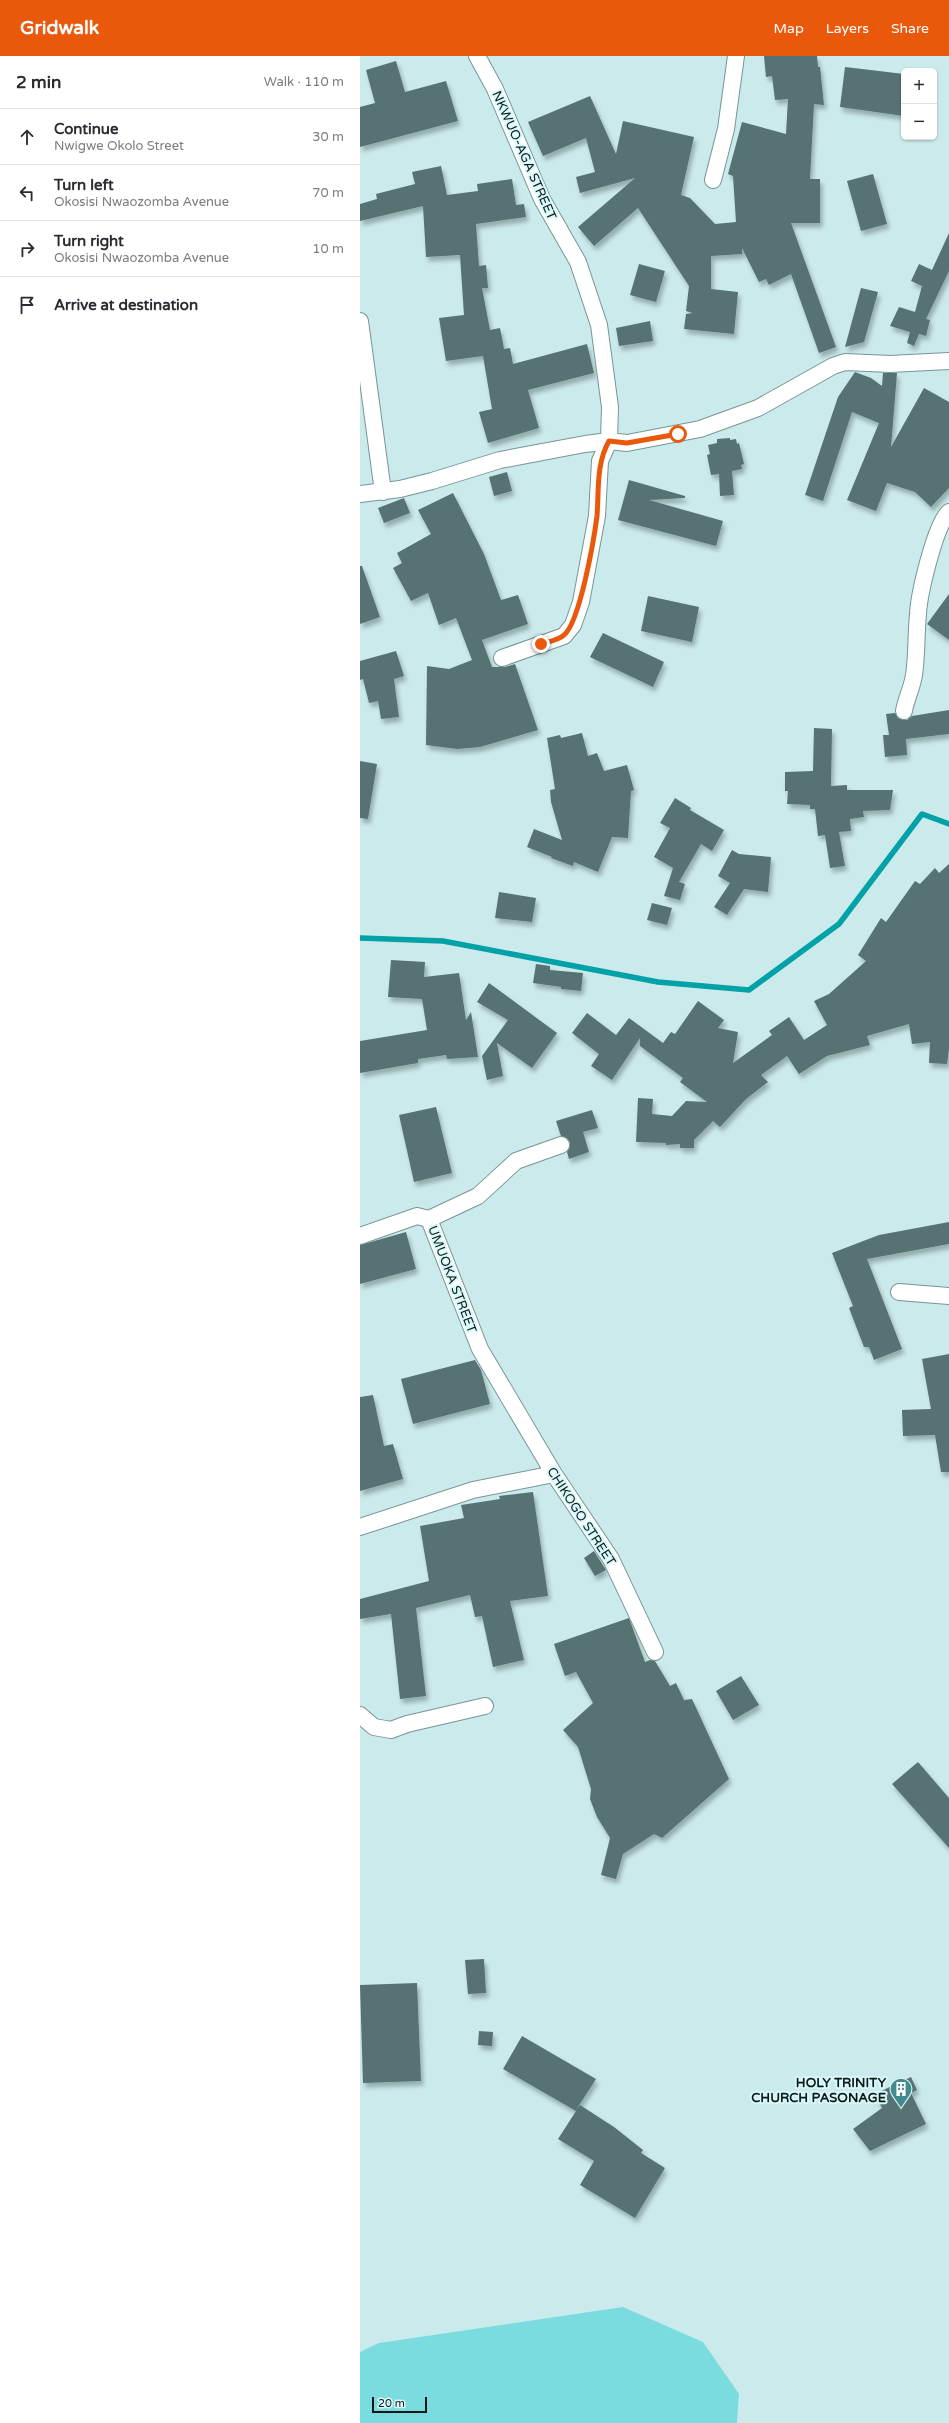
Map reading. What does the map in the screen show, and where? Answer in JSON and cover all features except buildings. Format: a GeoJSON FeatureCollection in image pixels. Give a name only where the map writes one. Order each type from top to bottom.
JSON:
{"type":"FeatureCollection","features":[{"type":"Feature","properties":{"kind":"street","name":"NKWUO-AGA STREET"},"geometry":{"type":"LineString","coordinates":[[477,56],[502,103],[542,199],[578,262],[588,290],[598,325],[605,368],[610,407],[609,441]]}},
{"type":"Feature","properties":{"kind":"street"},"geometry":{"type":"LineString","coordinates":[[713,180],[726,129],[736,56]]}},
{"type":"Feature","properties":{"kind":"street"},"geometry":{"type":"LineString","coordinates":[[360,321],[383,492]]}},
{"type":"Feature","properties":{"kind":"street"},"geometry":{"type":"LineString","coordinates":[[360,494],[383,492],[432,481],[500,460],[609,441],[627,443],[700,429],[758,408],[834,366],[846,362],[890,364],[949,362]]}},
{"type":"Feature","properties":{"kind":"street"},"geometry":{"type":"LineString","coordinates":[[502,658],[564,636],[573,626],[581,602],[597,516],[601,454],[609,441]]}},
{"type":"Feature","properties":{"kind":"street"},"geometry":{"type":"LineString","coordinates":[[904,711],[914,677],[918,614],[921,594],[937,529],[943,518],[949,512]]}},
{"type":"Feature","properties":{"kind":"street"},"geometry":{"type":"LineString","coordinates":[[429,1219],[478,1196],[516,1161],[561,1144]]}},
{"type":"Feature","properties":{"kind":"street","name":"UMUOKA STREET"},"geometry":{"type":"LineString","coordinates":[[360,1236],[418,1216],[429,1219],[434,1227],[480,1350],[502,1383]]}},
{"type":"Feature","properties":{"kind":"street"},"geometry":{"type":"LineString","coordinates":[[899,1292],[949,1296]]}},
{"type":"Feature","properties":{"kind":"street","name":"CHIKOGO STREET"},"geometry":{"type":"LineString","coordinates":[[502,1383],[554,1474],[611,1559],[655,1652]]}},
{"type":"Feature","properties":{"kind":"street"},"geometry":{"type":"LineString","coordinates":[[360,1526],[473,1490],[554,1474]]}},
{"type":"Feature","properties":{"kind":"street"},"geometry":{"type":"LineString","coordinates":[[360,1715],[374,1727],[391,1730],[407,1724],[485,1706]]}},
{"type":"Feature","properties":{"kind":"shaded area"},"geometry":{"type":"Polygon","coordinates":[[[623,2307],[703,2342],[739,2394],[737,2423],[360,2423],[360,2352],[379,2343],[623,2307]]]}},
{"type":"Feature","properties":{"kind":"waterway"},"geometry":{"type":"LineString","coordinates":[[360,938],[443,941],[658,982],[749,990],[839,924],[922,814],[949,824]]}},
{"type":"Feature","properties":{"kind":"place","name":"HOLY TRINITY CHURCH PASONAGE"},"geometry":{"type":"Point","coordinates":[901,2108]}},
{"type":"Feature","properties":{"kind":"route"},"geometry":{"type":"LineString","coordinates":[[541,644],[564,636],[573,626],[581,602],[597,516],[601,454],[609,441],[627,443],[678,434]]}}]}
